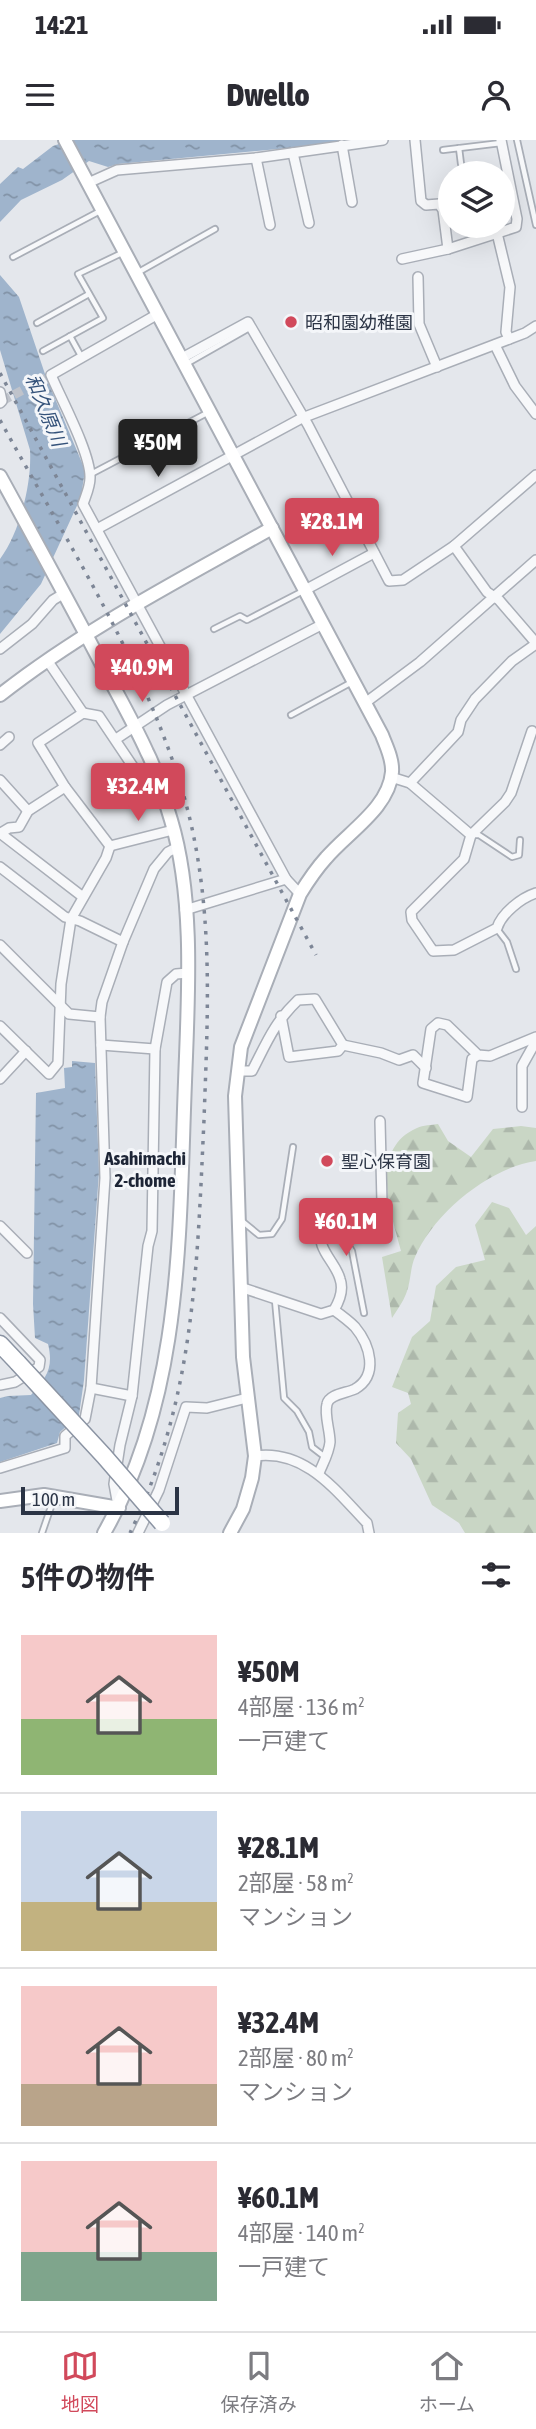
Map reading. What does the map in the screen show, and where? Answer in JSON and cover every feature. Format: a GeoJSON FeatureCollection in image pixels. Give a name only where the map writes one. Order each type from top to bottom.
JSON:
{"type":"FeatureCollection","features":[{"type":"Feature","properties":{"kind":"highway"},"geometry":{"type":"LineString","coordinates":[[0,1345],[104,1456],[166,1528]]}},
{"type":"Feature","properties":{"kind":"street"},"geometry":{"type":"LineString","coordinates":[[66,140],[365,703],[389,753],[393,769],[383,797],[327,856],[300,894],[241,1047],[235,1096],[240,1287],[243,1357],[255,1456],[243,1509],[230,1533]]}},
{"type":"Feature","properties":{"kind":"street"},"geometry":{"type":"LineString","coordinates":[[87,181],[117,170],[256,158],[383,140]]}},
{"type":"Feature","properties":{"kind":"street"},"geometry":{"type":"LineString","coordinates":[[415,140],[421,201],[426,205],[439,204],[443,209],[448,249]]}},
{"type":"Feature","properties":{"kind":"street"},"geometry":{"type":"LineString","coordinates":[[501,141],[505,161]]}},
{"type":"Feature","properties":{"kind":"street"},"geometry":{"type":"LineString","coordinates":[[342,145],[352,202]]}},
{"type":"Feature","properties":{"kind":"street"},"geometry":{"type":"LineString","coordinates":[[293,153],[309,223]]}},
{"type":"Feature","properties":{"kind":"street"},"geometry":{"type":"LineString","coordinates":[[256,158],[270,225]]}},
{"type":"Feature","properties":{"kind":"street"},"geometry":{"type":"LineString","coordinates":[[515,208],[515,228]]}},
{"type":"Feature","properties":{"kind":"street"},"geometry":{"type":"LineString","coordinates":[[402,259],[482,238]]}},
{"type":"Feature","properties":{"kind":"street"},"geometry":{"type":"LineString","coordinates":[[498,238],[509,287],[506,332],[509,339]]}},
{"type":"Feature","properties":{"kind":"street"},"geometry":{"type":"LineString","coordinates":[[418,277],[419,324],[437,367]]}},
{"type":"Feature","properties":{"kind":"street"},"geometry":{"type":"LineString","coordinates":[[158,314],[80,356],[51,375],[84,451],[90,475],[89,489],[83,504],[286,879],[300,894]]}},
{"type":"Feature","properties":{"kind":"street"},"geometry":{"type":"LineString","coordinates":[[183,361],[248,322],[308,425],[388,581],[403,580],[454,545],[536,475]]}},
{"type":"Feature","properties":{"kind":"street"},"geometry":{"type":"LineString","coordinates":[[97,530],[302,418],[525,334],[536,326]]}},
{"type":"Feature","properties":{"kind":"street"},"geometry":{"type":"LineString","coordinates":[[495,345],[515,386],[536,414]]}},
{"type":"Feature","properties":{"kind":"street"},"geometry":{"type":"LineString","coordinates":[[0,392],[0,403]]}},
{"type":"Feature","properties":{"kind":"street"},"geometry":{"type":"LineString","coordinates":[[0,476],[149,754],[173,830],[185,910],[187,973],[181,1183],[171,1325],[158,1395],[141,1453],[119,1508],[104,1533]]}},
{"type":"Feature","properties":{"kind":"street"},"geometry":{"type":"LineString","coordinates":[[0,695],[86,634],[272,528]]}},
{"type":"Feature","properties":{"kind":"street"},"geometry":{"type":"LineString","coordinates":[[410,783],[458,732],[461,720],[475,699],[512,661],[536,643],[494,596],[487,592],[454,545]]}},
{"type":"Feature","properties":{"kind":"street"},"geometry":{"type":"LineString","coordinates":[[305,590],[374,553]]}},
{"type":"Feature","properties":{"kind":"street"},"geometry":{"type":"LineString","coordinates":[[365,703],[420,662],[536,560]]}},
{"type":"Feature","properties":{"kind":"street"},"geometry":{"type":"LineString","coordinates":[[0,649],[32,624],[53,600],[64,594]]}},
{"type":"Feature","properties":{"kind":"street"},"geometry":{"type":"LineString","coordinates":[[116,739],[186,695],[323,624]]}},
{"type":"Feature","properties":{"kind":"street"},"geometry":{"type":"LineString","coordinates":[[47,660],[83,713]]}},
{"type":"Feature","properties":{"kind":"street"},"geometry":{"type":"LineString","coordinates":[[110,846],[65,787],[38,743],[83,713],[99,716],[144,783],[159,784]]}},
{"type":"Feature","properties":{"kind":"street"},"geometry":{"type":"LineString","coordinates":[[532,732],[511,793],[471,835],[464,859],[411,912],[412,920],[433,951],[454,950],[497,928],[500,920],[527,896],[536,893]]}},
{"type":"Feature","properties":{"kind":"street"},"geometry":{"type":"LineString","coordinates":[[0,745],[9,737]]}},
{"type":"Feature","properties":{"kind":"street"},"geometry":{"type":"LineString","coordinates":[[391,777],[410,783],[471,835]]}},
{"type":"Feature","properties":{"kind":"street"},"geometry":{"type":"LineString","coordinates":[[0,780],[29,811]]}},
{"type":"Feature","properties":{"kind":"street"},"geometry":{"type":"LineString","coordinates":[[65,787],[29,811],[19,827],[0,833],[83,897]]}},
{"type":"Feature","properties":{"kind":"street"},"geometry":{"type":"LineString","coordinates":[[110,846],[173,830]]}},
{"type":"Feature","properties":{"kind":"street"},"geometry":{"type":"LineString","coordinates":[[0,1026],[49,1074],[58,1063],[61,984],[71,919],[106,858],[110,846]]}},
{"type":"Feature","properties":{"kind":"street"},"geometry":{"type":"LineString","coordinates":[[0,1468],[65,1448],[65,1436],[85,1419],[91,1388],[105,1178],[100,1017],[123,942],[154,869],[168,852],[176,848]]}},
{"type":"Feature","properties":{"kind":"street"},"geometry":{"type":"LineString","coordinates":[[0,867],[65,917],[123,942]]}},
{"type":"Feature","properties":{"kind":"street"},"geometry":{"type":"LineString","coordinates":[[185,910],[286,879]]}},
{"type":"Feature","properties":{"kind":"street"},"geometry":{"type":"LineString","coordinates":[[0,944],[69,1014],[100,1017]]}},
{"type":"Feature","properties":{"kind":"street"},"geometry":{"type":"LineString","coordinates":[[119,1508],[114,1484],[132,1396],[148,1246],[152,1231],[155,1049],[167,982],[176,974],[187,973]]}},
{"type":"Feature","properties":{"kind":"street"},"geometry":{"type":"LineString","coordinates":[[238,1071],[252,1071],[281,1016],[298,1000],[315,999],[343,1045],[381,1053],[399,1060],[413,1055],[426,1068]]}},
{"type":"Feature","properties":{"kind":"street"},"geometry":{"type":"LineString","coordinates":[[281,1016],[289,1057],[338,1051],[343,1045]]}},
{"type":"Feature","properties":{"kind":"street"},"geometry":{"type":"LineString","coordinates":[[478,1055],[447,1025],[438,1023],[431,1029],[424,1083],[467,1097],[472,1059],[478,1055],[490,1056],[536,1039]]}},
{"type":"Feature","properties":{"kind":"street"},"geometry":{"type":"LineString","coordinates":[[522,1107],[522,1066],[536,1039]]}},
{"type":"Feature","properties":{"kind":"street"},"geometry":{"type":"LineString","coordinates":[[101,1045],[155,1049]]}},
{"type":"Feature","properties":{"kind":"street"},"geometry":{"type":"LineString","coordinates":[[0,1079],[26,1051]]}},
{"type":"Feature","properties":{"kind":"street"},"geometry":{"type":"LineString","coordinates":[[240,1287],[321,1314],[334,1310],[341,1297],[341,1280],[321,1244],[324,1226],[352,1208],[382,1203],[380,1121]]}},
{"type":"Feature","properties":{"kind":"street"},"geometry":{"type":"LineString","coordinates":[[0,1226],[27,1253]]}},
{"type":"Feature","properties":{"kind":"street"},"geometry":{"type":"LineString","coordinates":[[318,1473],[330,1442],[327,1404],[331,1397],[359,1387],[369,1374],[371,1358],[366,1344],[354,1326],[334,1310]]}},
{"type":"Feature","properties":{"kind":"street"},"geometry":{"type":"LineString","coordinates":[[0,1318],[40,1360],[39,1367],[28,1374],[15,1382],[0,1385]]}},
{"type":"Feature","properties":{"kind":"street"},"geometry":{"type":"LineString","coordinates":[[91,1388],[132,1396]]}},
{"type":"Feature","properties":{"kind":"street"},"geometry":{"type":"LineString","coordinates":[[138,1533],[159,1490],[186,1408],[207,1408],[247,1398]]}},
{"type":"Feature","properties":{"kind":"street"},"geometry":{"type":"LineString","coordinates":[[255,1456],[291,1458],[318,1473],[367,1523],[369,1533]]}},
{"type":"Feature","properties":{"kind":"street"},"geometry":{"type":"LineString","coordinates":[[0,1502],[44,1496],[119,1508]]}},
{"type":"Feature","properties":{"kind":"lane"},"geometry":{"type":"LineString","coordinates":[[517,140],[536,225]]}},
{"type":"Feature","properties":{"kind":"lane"},"geometry":{"type":"LineString","coordinates":[[443,150],[501,141]]}},
{"type":"Feature","properties":{"kind":"lane"},"geometry":{"type":"LineString","coordinates":[[459,148],[461,161]]}},
{"type":"Feature","properties":{"kind":"lane"},"geometry":{"type":"LineString","coordinates":[[13,257],[102,210]]}},
{"type":"Feature","properties":{"kind":"lane"},"geometry":{"type":"LineString","coordinates":[[136,273],[215,229]]}},
{"type":"Feature","properties":{"kind":"lane"},"geometry":{"type":"LineString","coordinates":[[43,351],[103,318],[78,274],[124,251]]}},
{"type":"Feature","properties":{"kind":"lane"},"geometry":{"type":"LineString","coordinates":[[37,323],[89,294]]}},
{"type":"Feature","properties":{"kind":"lane"},"geometry":{"type":"LineString","coordinates":[[70,336],[80,356]]}},
{"type":"Feature","properties":{"kind":"lane"},"geometry":{"type":"LineString","coordinates":[[90,475],[210,412]]}},
{"type":"Feature","properties":{"kind":"lane"},"geometry":{"type":"LineString","coordinates":[[214,629],[240,616],[247,620],[305,590]]}},
{"type":"Feature","properties":{"kind":"lane"},"geometry":{"type":"LineString","coordinates":[[291,715],[354,682]]}},
{"type":"Feature","properties":{"kind":"lane"},"geometry":{"type":"LineString","coordinates":[[471,835],[479,835],[512,857],[519,855],[520,840]]}},
{"type":"Feature","properties":{"kind":"lane"},"geometry":{"type":"LineString","coordinates":[[497,928],[507,942],[516,969]]}},
{"type":"Feature","properties":{"kind":"lane"},"geometry":{"type":"LineString","coordinates":[[238,1218],[259,1235],[272,1234],[282,1219],[293,1147]]}},
{"type":"Feature","properties":{"kind":"lane"},"geometry":{"type":"LineString","coordinates":[[332,1219],[352,1251],[364,1312]]}},
{"type":"Feature","properties":{"kind":"lane"},"geometry":{"type":"LineString","coordinates":[[274,1297],[284,1398],[297,1410],[309,1432],[312,1447],[326,1457]]}},
{"type":"Feature","properties":{"kind":"lane"},"geometry":{"type":"LineString","coordinates":[[42,1533],[54,1497]]}},
{"type":"Feature","properties":{"kind":"green space"},"geometry":{"type":"Polygon","coordinates":[[[438,1124],[448,1141],[471,1157],[493,1129],[521,1126],[536,1128],[536,1161],[518,1165],[482,1183],[465,1195],[435,1224],[415,1257],[406,1294],[392,1318],[382,1257],[401,1251],[389,1201],[388,1166],[392,1151],[402,1138],[419,1127],[438,1124]]]}},
{"type":"Feature","properties":{"kind":"green space"},"geometry":{"type":"Polygon","coordinates":[[[492,1202],[509,1208],[526,1235],[536,1226],[536,1533],[465,1533],[459,1523],[432,1505],[411,1459],[396,1443],[398,1413],[411,1404],[408,1393],[392,1387],[412,1337],[430,1321],[436,1286],[456,1267],[485,1260],[475,1225],[492,1202]]]}},
{"type":"Feature","properties":{"kind":"water"},"geometry":{"type":"Polygon","coordinates":[[[71,140],[374,140],[108,167],[89,161],[62,180],[21,200],[0,222],[0,184],[18,167],[23,169],[53,146],[71,140]]]}},
{"type":"Feature","properties":{"kind":"water","name":"和久原川"},"geometry":{"type":"Polygon","coordinates":[[[0,275],[19,297],[46,377],[85,470],[81,497],[41,584],[0,634],[0,559],[13,535],[23,507],[29,477],[30,450],[0,350],[0,275]]]}},
{"type":"Feature","properties":{"kind":"water"},"geometry":{"type":"Polygon","coordinates":[[[72,1061],[95,1063],[99,1172],[84,1380],[79,1415],[60,1432],[57,1443],[0,1462],[0,1398],[31,1395],[45,1378],[49,1366],[48,1344],[35,1338],[33,1304],[36,1093],[65,1088],[64,1068],[72,1067],[72,1061]]]}},
{"type":"Feature","properties":{"kind":"tunnel"},"geometry":{"type":"LineString","coordinates":[[2,401],[51,375]]}},
{"type":"Feature","properties":{"kind":"railway"},"geometry":{"type":"LineString","coordinates":[[0,373],[316,955]]}},
{"type":"Feature","properties":{"kind":"railway"},"geometry":{"type":"LineString","coordinates":[[0,420],[99,597],[144,689],[180,783],[191,825],[204,909],[207,950],[206,1077],[199,1228],[189,1331],[168,1432],[152,1483],[130,1533]]}},
{"type":"Feature","properties":{"kind":"place","name":"昭和園幼稚園"},"geometry":{"type":"Point","coordinates":[291,322]}},
{"type":"Feature","properties":{"kind":"place","name":"聖心保育園"},"geometry":{"type":"Point","coordinates":[327,1161]}},
{"type":"Feature","properties":{"kind":"district","name":"Asahimachi 2-chome"},"geometry":{"type":"Point","coordinates":[145,1169]}}]}
